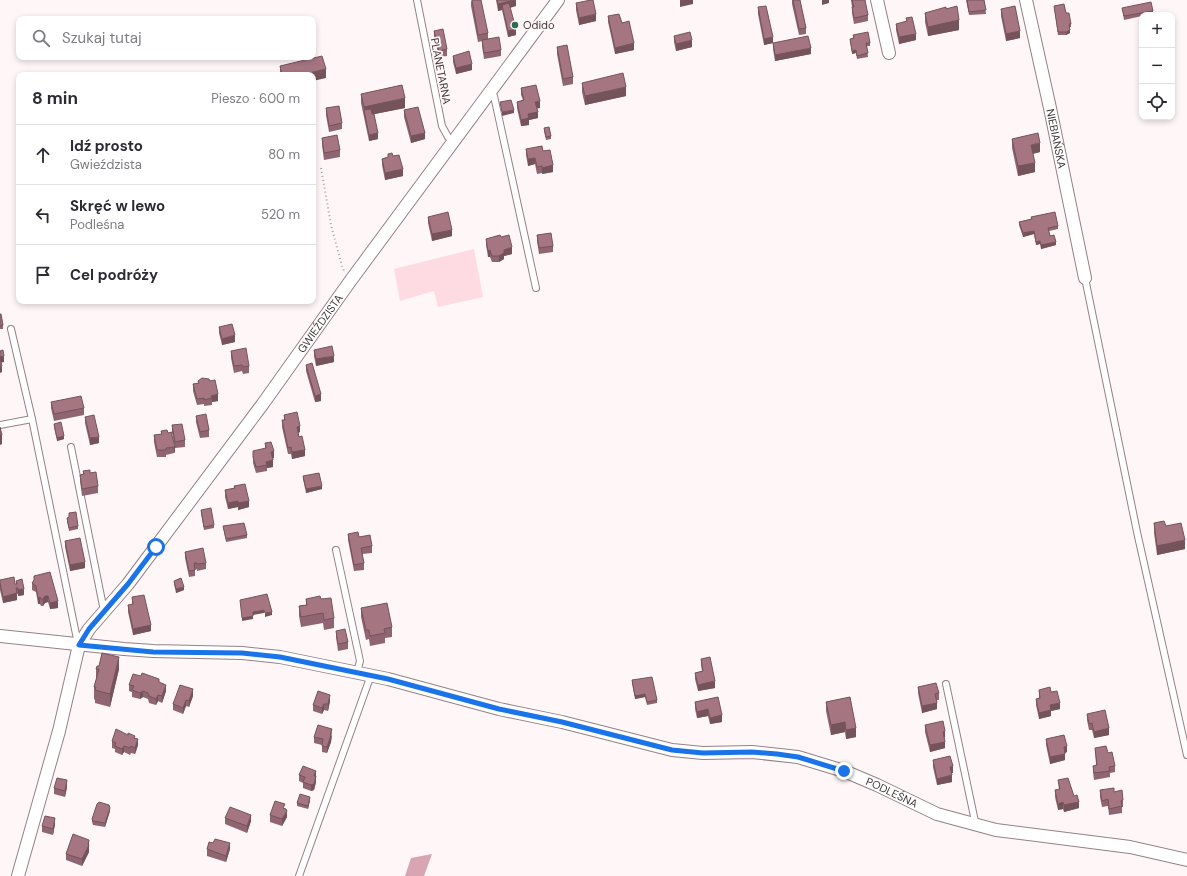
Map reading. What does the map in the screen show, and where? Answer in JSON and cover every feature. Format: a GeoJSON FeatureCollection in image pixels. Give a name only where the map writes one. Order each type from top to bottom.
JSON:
{"type":"FeatureCollection","features":[{"type":"Feature","properties":{"kind":"street","name":"GWIEŹDZISTA"},"geometry":{"type":"LineString","coordinates":[[18,876],[59,731],[79,645],[89,629],[128,584],[262,405],[351,280],[558,0]]}},
{"type":"Feature","properties":{"kind":"street"},"geometry":{"type":"LineString","coordinates":[[877,0],[889,53]]}},
{"type":"Feature","properties":{"kind":"street","name":"NIEBIAŃSKA"},"geometry":{"type":"LineString","coordinates":[[1026,0],[1085,278]]}},
{"type":"Feature","properties":{"kind":"street","name":"PODLEŚNA"},"geometry":{"type":"LineString","coordinates":[[0,636],[153,652],[242,653],[280,657],[371,675],[499,709],[562,722],[672,750],[703,753],[752,752],[798,757],[844,771],[937,814],[976,826],[996,830],[1130,847],[1187,860]]}},
{"type":"Feature","properties":{"kind":"lane","name":"PLANETARNA"},"geometry":{"type":"LineString","coordinates":[[417,0],[442,126],[448,138],[453,142]]}},
{"type":"Feature","properties":{"kind":"lane"},"geometry":{"type":"LineString","coordinates":[[490,93],[494,96],[536,288]]}},
{"type":"Feature","properties":{"kind":"lane"},"geometry":{"type":"LineString","coordinates":[[1085,278],[1136,532],[1187,755]]}},
{"type":"Feature","properties":{"kind":"lane"},"geometry":{"type":"LineString","coordinates":[[11,329],[32,419],[79,645]]}},
{"type":"Feature","properties":{"kind":"lane"},"geometry":{"type":"LineString","coordinates":[[0,425],[32,419]]}},
{"type":"Feature","properties":{"kind":"lane"},"geometry":{"type":"LineString","coordinates":[[70,447],[104,611]]}},
{"type":"Feature","properties":{"kind":"lane"},"geometry":{"type":"LineString","coordinates":[[336,550],[360,661],[357,672]]}},
{"type":"Feature","properties":{"kind":"lane"},"geometry":{"type":"LineString","coordinates":[[299,876],[371,675]]}},
{"type":"Feature","properties":{"kind":"lane"},"geometry":{"type":"LineString","coordinates":[[946,684],[976,826]]}},
{"type":"Feature","properties":{"kind":"path"},"geometry":{"type":"LineString","coordinates":[[321,168],[331,225],[342,266],[347,276],[351,280]]}},
{"type":"Feature","properties":{"kind":"shaded area"},"geometry":{"type":"Polygon","coordinates":[[[474,249],[483,297],[438,307],[434,291],[400,301],[394,269],[474,249]]]}},
{"type":"Feature","properties":{"kind":"shaded area"},"geometry":{"type":"Polygon","coordinates":[[[432,854],[424,876],[405,876],[411,858],[432,854]]]}},
{"type":"Feature","properties":{"kind":"building"},"geometry":{"type":"Polygon","coordinates":[[[472,0],[481,0],[488,33],[478,35],[472,0]]]}},
{"type":"Feature","properties":{"kind":"building"},"geometry":{"type":"Polygon","coordinates":[[[497,0],[515,0],[498,4],[497,0]]]}},
{"type":"Feature","properties":{"kind":"building"},"geometry":{"type":"Polygon","coordinates":[[[593,0],[596,14],[579,18],[576,3],[593,0]]]}},
{"type":"Feature","properties":{"kind":"building"},"geometry":{"type":"Polygon","coordinates":[[[793,0],[800,0],[806,28],[799,29],[793,0]]]}},
{"type":"Feature","properties":{"kind":"building"},"geometry":{"type":"Polygon","coordinates":[[[852,0],[865,0],[868,15],[854,18],[852,7],[854,7],[852,0]]]}},
{"type":"Feature","properties":{"kind":"building"},"geometry":{"type":"Polygon","coordinates":[[[967,0],[984,0],[986,10],[969,12],[967,0]]]}},
{"type":"Feature","properties":{"kind":"building"},"geometry":{"type":"Polygon","coordinates":[[[1151,2],[1153,11],[1139,12],[1139,13],[1124,16],[1122,8],[1151,2]]]}},
{"type":"Feature","properties":{"kind":"building"},"geometry":{"type":"Polygon","coordinates":[[[509,3],[516,29],[508,31],[502,5],[509,3]]]}},
{"type":"Feature","properties":{"kind":"building"},"geometry":{"type":"Polygon","coordinates":[[[1064,4],[1066,13],[1069,13],[1071,24],[1069,24],[1070,30],[1066,32],[1058,32],[1054,6],[1064,4]]]}},
{"type":"Feature","properties":{"kind":"building"},"geometry":{"type":"Polygon","coordinates":[[[766,6],[773,37],[764,39],[758,7],[766,6]]]}},
{"type":"Feature","properties":{"kind":"building"},"geometry":{"type":"Polygon","coordinates":[[[957,6],[959,20],[928,27],[925,13],[946,7],[946,9],[957,6]]]}},
{"type":"Feature","properties":{"kind":"building"},"geometry":{"type":"Polygon","coordinates":[[[1015,6],[1020,31],[1006,34],[1001,9],[1015,6]]]}},
{"type":"Feature","properties":{"kind":"building"},"geometry":{"type":"Polygon","coordinates":[[[619,14],[622,23],[629,21],[634,43],[615,48],[608,16],[619,14]]]}},
{"type":"Feature","properties":{"kind":"building"},"geometry":{"type":"Polygon","coordinates":[[[912,17],[916,34],[899,37],[896,24],[907,21],[906,18],[912,17]]]}},
{"type":"Feature","properties":{"kind":"building"},"geometry":{"type":"Polygon","coordinates":[[[443,29],[447,49],[439,51],[434,31],[443,29]]]}},
{"type":"Feature","properties":{"kind":"building"},"geometry":{"type":"Polygon","coordinates":[[[690,32],[692,40],[676,44],[674,36],[690,32]]]}},
{"type":"Feature","properties":{"kind":"building"},"geometry":{"type":"Polygon","coordinates":[[[868,32],[870,43],[866,43],[868,53],[857,56],[856,50],[852,51],[850,39],[854,38],[853,35],[868,32]]]}},
{"type":"Feature","properties":{"kind":"building"},"geometry":{"type":"Polygon","coordinates":[[[808,36],[811,48],[775,55],[773,43],[808,36]]]}},
{"type":"Feature","properties":{"kind":"building"},"geometry":{"type":"Polygon","coordinates":[[[499,37],[501,50],[484,53],[482,40],[499,37]]]}},
{"type":"Feature","properties":{"kind":"building"},"geometry":{"type":"Polygon","coordinates":[[[567,45],[573,77],[563,79],[557,47],[567,45]]]}},
{"type":"Feature","properties":{"kind":"building"},"geometry":{"type":"Polygon","coordinates":[[[469,51],[472,64],[456,68],[453,56],[469,51]]]}},
{"type":"Feature","properties":{"kind":"building"},"geometry":{"type":"Polygon","coordinates":[[[322,56],[326,69],[313,72],[281,72],[280,66],[305,60],[316,60],[316,57],[322,56]]]}},
{"type":"Feature","properties":{"kind":"building"},"geometry":{"type":"Polygon","coordinates":[[[623,73],[626,87],[585,96],[582,83],[623,73]]]}},
{"type":"Feature","properties":{"kind":"building"},"geometry":{"type":"Polygon","coordinates":[[[402,85],[405,98],[364,107],[361,94],[402,85]]]}},
{"type":"Feature","properties":{"kind":"building"},"geometry":{"type":"Polygon","coordinates":[[[536,85],[540,101],[535,102],[538,112],[528,114],[529,118],[521,120],[517,102],[524,100],[521,88],[536,85]]]}},
{"type":"Feature","properties":{"kind":"building"},"geometry":{"type":"Polygon","coordinates":[[[511,100],[514,110],[502,112],[500,102],[511,100]]]}},
{"type":"Feature","properties":{"kind":"building"},"geometry":{"type":"Polygon","coordinates":[[[339,106],[342,123],[329,126],[326,108],[339,106]]]}},
{"type":"Feature","properties":{"kind":"building"},"geometry":{"type":"Polygon","coordinates":[[[418,107],[425,133],[411,136],[404,110],[418,107]]]}},
{"type":"Feature","properties":{"kind":"building"},"geometry":{"type":"Polygon","coordinates":[[[371,109],[372,114],[374,114],[378,133],[369,135],[364,110],[371,109]]]}},
{"type":"Feature","properties":{"kind":"building"},"geometry":{"type":"Polygon","coordinates":[[[549,127],[551,136],[546,137],[544,128],[549,127]]]}},
{"type":"Feature","properties":{"kind":"building"},"geometry":{"type":"Polygon","coordinates":[[[1038,133],[1040,143],[1031,145],[1035,163],[1018,166],[1012,139],[1038,133]]]}},
{"type":"Feature","properties":{"kind":"building"},"geometry":{"type":"Polygon","coordinates":[[[337,135],[340,150],[324,153],[322,138],[337,135]]]}},
{"type":"Feature","properties":{"kind":"building"},"geometry":{"type":"Polygon","coordinates":[[[542,146],[543,151],[550,150],[553,165],[542,168],[542,166],[537,167],[535,158],[528,159],[526,149],[542,146]]]}},
{"type":"Feature","properties":{"kind":"building"},"geometry":{"type":"Polygon","coordinates":[[[392,153],[393,156],[399,155],[403,169],[385,173],[382,159],[388,157],[388,154],[392,153]]]}},
{"type":"Feature","properties":{"kind":"building"},"geometry":{"type":"Polygon","coordinates":[[[448,212],[452,230],[432,234],[428,217],[448,212]]]}},
{"type":"Feature","properties":{"kind":"building"},"geometry":{"type":"Polygon","coordinates":[[[1055,212],[1058,226],[1048,228],[1050,236],[1054,235],[1056,242],[1041,245],[1040,241],[1036,242],[1034,231],[1023,233],[1019,222],[1032,219],[1031,217],[1055,212]]]}},
{"type":"Feature","properties":{"kind":"building"},"geometry":{"type":"Polygon","coordinates":[[[551,233],[553,246],[539,248],[537,235],[551,233]]]}},
{"type":"Feature","properties":{"kind":"building"},"geometry":{"type":"Polygon","coordinates":[[[500,235],[501,237],[509,235],[512,247],[504,250],[504,253],[499,256],[492,256],[490,250],[488,251],[486,239],[500,235]]]}},
{"type":"Feature","properties":{"kind":"building"},"geometry":{"type":"Polygon","coordinates":[[[0,314],[3,325],[0,326],[0,314]]]}},
{"type":"Feature","properties":{"kind":"building"},"geometry":{"type":"Polygon","coordinates":[[[232,324],[235,335],[222,339],[219,327],[232,324]]]}},
{"type":"Feature","properties":{"kind":"building"},"geometry":{"type":"Polygon","coordinates":[[[332,346],[334,356],[316,359],[314,350],[332,346]]]}},
{"type":"Feature","properties":{"kind":"building"},"geometry":{"type":"Polygon","coordinates":[[[246,348],[249,366],[234,366],[231,351],[246,348]]]}},
{"type":"Feature","properties":{"kind":"building"},"geometry":{"type":"Polygon","coordinates":[[[3,350],[4,356],[0,357],[0,351],[3,350]]]}},
{"type":"Feature","properties":{"kind":"building"},"geometry":{"type":"Polygon","coordinates":[[[312,363],[321,394],[315,396],[306,365],[312,363]]]}},
{"type":"Feature","properties":{"kind":"building"},"geometry":{"type":"Polygon","coordinates":[[[202,378],[209,379],[210,381],[215,380],[218,394],[211,396],[212,398],[204,400],[204,398],[197,399],[193,384],[199,383],[198,381],[202,378]]]}},
{"type":"Feature","properties":{"kind":"building"},"geometry":{"type":"Polygon","coordinates":[[[81,396],[84,408],[54,414],[51,402],[81,396]]]}},
{"type":"Feature","properties":{"kind":"building"},"geometry":{"type":"Polygon","coordinates":[[[297,412],[300,426],[297,427],[299,437],[302,436],[305,450],[292,452],[291,447],[288,448],[282,420],[285,420],[284,415],[297,412]]]}},
{"type":"Feature","properties":{"kind":"building"},"geometry":{"type":"Polygon","coordinates":[[[206,414],[209,430],[200,432],[196,416],[206,414]]]}},
{"type":"Feature","properties":{"kind":"building"},"geometry":{"type":"Polygon","coordinates":[[[94,415],[99,437],[90,438],[85,417],[94,415]]]}},
{"type":"Feature","properties":{"kind":"building"},"geometry":{"type":"Polygon","coordinates":[[[61,422],[64,436],[57,438],[54,424],[61,422]]]}},
{"type":"Feature","properties":{"kind":"building"},"geometry":{"type":"Polygon","coordinates":[[[182,424],[185,440],[175,442],[172,425],[182,424]]]}},
{"type":"Feature","properties":{"kind":"building"},"geometry":{"type":"Polygon","coordinates":[[[167,430],[168,433],[172,432],[175,446],[166,448],[166,450],[157,450],[154,435],[162,434],[161,431],[167,430]]]}},
{"type":"Feature","properties":{"kind":"building"},"geometry":{"type":"Polygon","coordinates":[[[271,442],[274,451],[271,452],[273,460],[266,462],[267,465],[256,467],[253,451],[266,448],[265,443],[271,442]]]}},
{"type":"Feature","properties":{"kind":"building"},"geometry":{"type":"Polygon","coordinates":[[[90,470],[90,473],[96,472],[98,486],[82,489],[80,475],[84,474],[83,471],[90,470]]]}},
{"type":"Feature","properties":{"kind":"building"},"geometry":{"type":"Polygon","coordinates":[[[319,473],[322,486],[306,489],[303,476],[319,473]]]}},
{"type":"Feature","properties":{"kind":"building"},"geometry":{"type":"Polygon","coordinates":[[[245,484],[249,501],[228,503],[225,490],[235,488],[234,486],[245,484]]]}},
{"type":"Feature","properties":{"kind":"building"},"geometry":{"type":"Polygon","coordinates":[[[211,508],[214,525],[204,527],[201,510],[211,508]]]}},
{"type":"Feature","properties":{"kind":"building"},"geometry":{"type":"Polygon","coordinates":[[[76,512],[78,526],[69,528],[67,518],[69,517],[69,513],[76,512]]]}},
{"type":"Feature","properties":{"kind":"building"},"geometry":{"type":"Polygon","coordinates":[[[1164,521],[1166,526],[1181,523],[1185,540],[1157,546],[1154,523],[1164,521]]]}},
{"type":"Feature","properties":{"kind":"building"},"geometry":{"type":"Polygon","coordinates":[[[244,523],[247,535],[226,539],[223,526],[244,523]]]}},
{"type":"Feature","properties":{"kind":"building"},"geometry":{"type":"Polygon","coordinates":[[[358,532],[359,537],[370,535],[372,546],[361,548],[364,563],[354,565],[348,534],[358,532]]]}},
{"type":"Feature","properties":{"kind":"building"},"geometry":{"type":"Polygon","coordinates":[[[80,538],[85,562],[70,565],[65,541],[80,538]]]}},
{"type":"Feature","properties":{"kind":"building"},"geometry":{"type":"Polygon","coordinates":[[[203,548],[206,563],[194,563],[195,570],[189,571],[185,552],[203,548]]]}},
{"type":"Feature","properties":{"kind":"building"},"geometry":{"type":"Polygon","coordinates":[[[50,572],[58,601],[50,603],[48,596],[45,596],[43,599],[40,597],[38,598],[36,586],[32,583],[34,576],[50,572]]]}},
{"type":"Feature","properties":{"kind":"building"},"geometry":{"type":"Polygon","coordinates":[[[14,577],[15,584],[17,584],[16,581],[22,579],[24,589],[18,590],[18,588],[16,588],[17,593],[3,597],[0,580],[14,577]]]}},
{"type":"Feature","properties":{"kind":"building"},"geometry":{"type":"Polygon","coordinates":[[[181,578],[184,587],[176,589],[174,581],[181,578]]]}},
{"type":"Feature","properties":{"kind":"building"},"geometry":{"type":"Polygon","coordinates":[[[267,594],[272,612],[265,613],[264,610],[253,612],[253,616],[242,618],[240,600],[267,594]]]}},
{"type":"Feature","properties":{"kind":"building"},"geometry":{"type":"Polygon","coordinates":[[[144,595],[151,625],[133,629],[128,605],[133,604],[132,597],[144,595]]]}},
{"type":"Feature","properties":{"kind":"building"},"geometry":{"type":"Polygon","coordinates":[[[320,596],[321,599],[331,598],[334,618],[324,620],[323,613],[301,617],[299,606],[307,605],[306,599],[320,596]]]}},
{"type":"Feature","properties":{"kind":"building"},"geometry":{"type":"Polygon","coordinates":[[[387,603],[392,627],[384,629],[385,633],[370,636],[369,630],[366,630],[361,608],[387,603]]]}},
{"type":"Feature","properties":{"kind":"building"},"geometry":{"type":"Polygon","coordinates":[[[345,629],[348,642],[338,644],[336,631],[345,629]]]}},
{"type":"Feature","properties":{"kind":"building"},"geometry":{"type":"Polygon","coordinates":[[[102,653],[119,657],[110,694],[95,690],[96,687],[94,687],[99,669],[96,669],[97,666],[99,666],[102,653]]]}},
{"type":"Feature","properties":{"kind":"building"},"geometry":{"type":"Polygon","coordinates":[[[710,657],[715,681],[698,685],[695,673],[703,671],[701,659],[710,657]]]}},
{"type":"Feature","properties":{"kind":"building"},"geometry":{"type":"Polygon","coordinates":[[[142,673],[159,679],[159,682],[166,685],[162,696],[158,695],[156,699],[143,691],[140,693],[132,690],[134,686],[129,685],[133,674],[141,676],[142,673]]]}},
{"type":"Feature","properties":{"kind":"building"},"geometry":{"type":"Polygon","coordinates":[[[652,677],[657,700],[647,702],[645,694],[635,696],[632,680],[652,677]]]}},
{"type":"Feature","properties":{"kind":"building"},"geometry":{"type":"Polygon","coordinates":[[[936,683],[939,693],[935,694],[937,703],[922,706],[918,687],[936,683]]]}},
{"type":"Feature","properties":{"kind":"building"},"geometry":{"type":"Polygon","coordinates":[[[180,685],[193,689],[189,701],[186,700],[183,708],[173,704],[180,685]]]}},
{"type":"Feature","properties":{"kind":"building"},"geometry":{"type":"Polygon","coordinates":[[[1050,687],[1051,692],[1057,691],[1060,703],[1050,705],[1051,710],[1039,713],[1036,699],[1040,698],[1039,690],[1050,687]]]}},
{"type":"Feature","properties":{"kind":"building"},"geometry":{"type":"Polygon","coordinates":[[[318,691],[330,695],[328,704],[324,704],[322,708],[313,705],[318,691]]]}},
{"type":"Feature","properties":{"kind":"building"},"geometry":{"type":"Polygon","coordinates":[[[718,697],[722,715],[710,718],[708,709],[697,712],[695,702],[718,697]]]}},
{"type":"Feature","properties":{"kind":"building"},"geometry":{"type":"Polygon","coordinates":[[[850,697],[856,728],[846,730],[845,722],[831,725],[826,702],[850,697]]]}},
{"type":"Feature","properties":{"kind":"building"},"geometry":{"type":"Polygon","coordinates":[[[1105,710],[1109,728],[1094,732],[1092,723],[1089,724],[1087,714],[1105,710]]]}},
{"type":"Feature","properties":{"kind":"building"},"geometry":{"type":"Polygon","coordinates":[[[943,721],[945,742],[930,745],[925,725],[943,721]]]}},
{"type":"Feature","properties":{"kind":"building"},"geometry":{"type":"Polygon","coordinates":[[[318,725],[332,729],[327,747],[322,746],[323,739],[314,737],[318,725]]]}},
{"type":"Feature","properties":{"kind":"building"},"geometry":{"type":"Polygon","coordinates":[[[116,729],[128,735],[128,733],[135,736],[134,738],[138,739],[135,748],[131,746],[130,748],[124,746],[122,749],[115,746],[116,743],[112,741],[116,729]]]}},
{"type":"Feature","properties":{"kind":"building"},"geometry":{"type":"Polygon","coordinates":[[[1064,735],[1067,746],[1064,747],[1065,754],[1050,757],[1046,739],[1064,735]]]}},
{"type":"Feature","properties":{"kind":"building"},"geometry":{"type":"Polygon","coordinates":[[[1106,746],[1108,753],[1112,752],[1115,766],[1109,767],[1110,771],[1094,773],[1093,766],[1097,765],[1095,748],[1106,746]]]}},
{"type":"Feature","properties":{"kind":"building"},"geometry":{"type":"Polygon","coordinates":[[[950,756],[953,766],[950,767],[952,775],[937,779],[933,760],[950,756]]]}},
{"type":"Feature","properties":{"kind":"building"},"geometry":{"type":"Polygon","coordinates":[[[303,766],[316,771],[314,776],[316,776],[314,784],[311,785],[303,782],[305,777],[299,775],[303,766]]]}},
{"type":"Feature","properties":{"kind":"building"},"geometry":{"type":"Polygon","coordinates":[[[57,778],[67,780],[65,791],[54,788],[57,778]]]}},
{"type":"Feature","properties":{"kind":"building"},"geometry":{"type":"Polygon","coordinates":[[[1068,778],[1074,796],[1077,795],[1079,802],[1064,805],[1063,802],[1058,804],[1055,790],[1060,789],[1058,780],[1068,778]]]}},
{"type":"Feature","properties":{"kind":"building"},"geometry":{"type":"Polygon","coordinates":[[[1114,788],[1114,792],[1122,790],[1122,806],[1109,809],[1108,799],[1102,801],[1100,790],[1114,788]]]}},
{"type":"Feature","properties":{"kind":"building"},"geometry":{"type":"Polygon","coordinates":[[[300,794],[310,797],[308,806],[297,803],[300,794]]]}},
{"type":"Feature","properties":{"kind":"building"},"geometry":{"type":"Polygon","coordinates":[[[275,801],[285,804],[283,808],[287,811],[282,819],[270,815],[275,801]]]}},
{"type":"Feature","properties":{"kind":"building"},"geometry":{"type":"Polygon","coordinates":[[[99,802],[109,805],[110,808],[105,823],[93,821],[92,819],[99,802]]]}},
{"type":"Feature","properties":{"kind":"building"},"geometry":{"type":"Polygon","coordinates":[[[230,807],[251,815],[247,826],[225,818],[230,807]]]}},
{"type":"Feature","properties":{"kind":"building"},"geometry":{"type":"Polygon","coordinates":[[[45,816],[55,818],[53,829],[42,826],[45,816]]]}},
{"type":"Feature","properties":{"kind":"building"},"geometry":{"type":"Polygon","coordinates":[[[73,834],[89,840],[89,845],[82,859],[66,854],[73,834]]]}},
{"type":"Feature","properties":{"kind":"building"},"geometry":{"type":"Polygon","coordinates":[[[215,839],[230,843],[226,856],[207,849],[209,842],[213,843],[215,839]]]}},
{"type":"Feature","properties":{"kind":"place","name":"Odido"},"geometry":{"type":"Point","coordinates":[515,25]}},
{"type":"Feature","properties":{"kind":"route"},"geometry":{"type":"LineString","coordinates":[[156,547],[128,584],[89,629],[79,645],[153,652],[242,653],[280,657],[388,679],[499,709],[562,722],[672,750],[703,753],[752,752],[777,754],[798,757],[844,771]]}}]}
